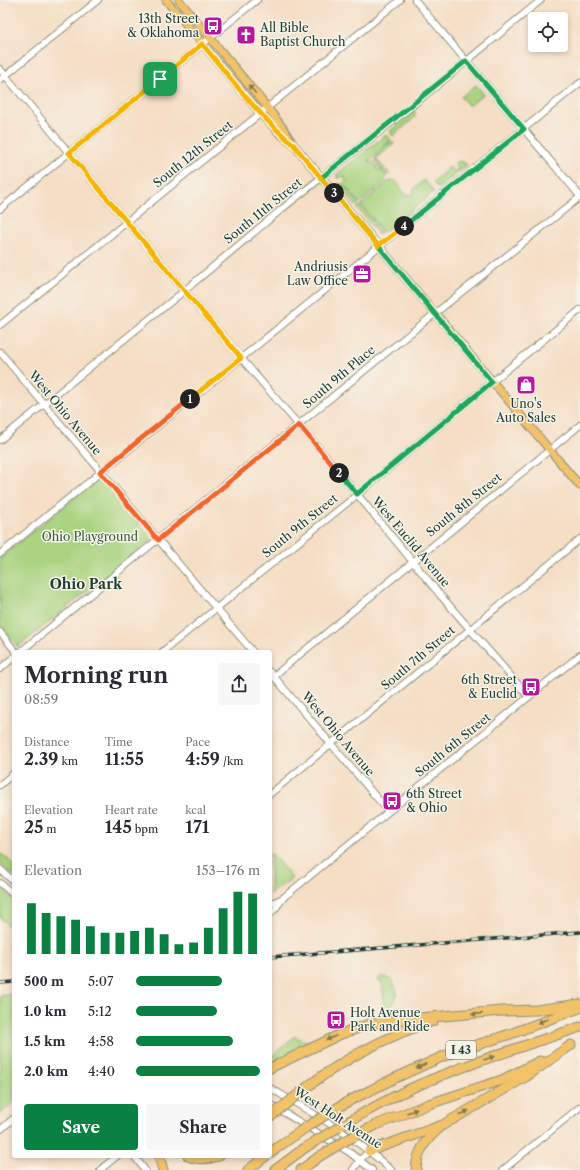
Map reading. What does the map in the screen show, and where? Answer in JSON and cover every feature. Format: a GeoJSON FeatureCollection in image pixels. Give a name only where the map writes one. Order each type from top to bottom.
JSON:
{"type":"FeatureCollection","features":[{"type":"Feature","properties":{"kind":"highway"},"geometry":{"type":"LineString","coordinates":[[272,1067],[341,1034],[370,1024],[396,1020],[536,1010],[580,1004]]}},
{"type":"Feature","properties":{"kind":"highway","name":"I 43"},"geometry":{"type":"LineString","coordinates":[[272,1152],[308,1126],[347,1102],[393,1079],[444,1056],[513,1033],[580,1008]]}},
{"type":"Feature","properties":{"kind":"highway"},"geometry":{"type":"LineString","coordinates":[[272,1115],[311,1084],[344,1061],[374,1044],[416,1026],[451,1016]]}},
{"type":"Feature","properties":{"kind":"highway","name":"I 43"},"geometry":{"type":"LineString","coordinates":[[275,1170],[306,1147],[364,1112],[414,1087],[458,1069],[580,1027]]}},
{"type":"Feature","properties":{"kind":"highway"},"geometry":{"type":"LineString","coordinates":[[416,1170],[416,1160],[421,1149],[428,1138],[443,1125],[527,1076],[576,1043]]}},
{"type":"Feature","properties":{"kind":"highway"},"geometry":{"type":"LineString","coordinates":[[301,1170],[320,1156],[345,1141],[376,1125],[429,1104],[502,1080],[576,1043]]}},
{"type":"Feature","properties":{"kind":"highway"},"geometry":{"type":"LineString","coordinates":[[369,1151],[443,1125]]}},
{"type":"Feature","properties":{"kind":"highway"},"geometry":{"type":"LineString","coordinates":[[160,1158],[163,1170]]}},
{"type":"Feature","properties":{"kind":"highway"},"geometry":{"type":"LineString","coordinates":[[196,1158],[210,1158]]}},
{"type":"Feature","properties":{"kind":"highway"},"geometry":{"type":"LineString","coordinates":[[248,1170],[263,1158]]}},
{"type":"Feature","properties":{"kind":"main road"},"geometry":{"type":"LineString","coordinates":[[166,0],[260,113],[278,132],[293,144]]}},
{"type":"Feature","properties":{"kind":"main road"},"geometry":{"type":"LineString","coordinates":[[179,0],[267,107],[293,144],[321,178],[580,486]]}},
{"type":"Feature","properties":{"kind":"street"},"geometry":{"type":"LineString","coordinates":[[0,80],[98,0]]}},
{"type":"Feature","properties":{"kind":"street"},"geometry":{"type":"LineString","coordinates":[[0,209],[257,0]]}},
{"type":"Feature","properties":{"kind":"street","name":"South 12th Street"},"geometry":{"type":"LineString","coordinates":[[0,325],[400,0]]}},
{"type":"Feature","properties":{"kind":"street"},"geometry":{"type":"LineString","coordinates":[[415,0],[580,196]]}},
{"type":"Feature","properties":{"kind":"street","name":"South 11th Street"},"geometry":{"type":"LineString","coordinates":[[0,440],[283,208],[541,0]]}},
{"type":"Feature","properties":{"kind":"street","name":"West Euclid Avenue"},"geometry":{"type":"LineString","coordinates":[[0,69],[126,222],[299,425],[469,629],[529,697]]}},
{"type":"Feature","properties":{"kind":"street"},"geometry":{"type":"LineString","coordinates":[[0,554],[580,83]]}},
{"type":"Feature","properties":{"kind":"street","name":"South 9th Place"},"geometry":{"type":"LineString","coordinates":[[22,650],[299,425],[402,339],[436,314],[580,196]]}},
{"type":"Feature","properties":{"kind":"street","name":"South 9th Street"},"geometry":{"type":"LineString","coordinates":[[164,650],[580,310]]}},
{"type":"Feature","properties":{"kind":"street","name":"West Ohio Avenue"},"geometry":{"type":"LineString","coordinates":[[0,352],[43,405],[251,650]]}},
{"type":"Feature","properties":{"kind":"street","name":"South 8th Street"},"geometry":{"type":"LineString","coordinates":[[272,674],[413,562],[580,425]]}},
{"type":"Feature","properties":{"kind":"street","name":"South 7th Street"},"geometry":{"type":"LineString","coordinates":[[272,792],[580,539]]}},
{"type":"Feature","properties":{"kind":"street"},"geometry":{"type":"LineString","coordinates":[[0,632],[14,650]]}},
{"type":"Feature","properties":{"kind":"street","name":"South 6th Street"},"geometry":{"type":"LineString","coordinates":[[272,903],[284,897],[580,655]]}},
{"type":"Feature","properties":{"kind":"street"},"geometry":{"type":"LineString","coordinates":[[0,668],[12,659]]}},
{"type":"Feature","properties":{"kind":"street","name":"West Ohio Avenue"},"geometry":{"type":"LineString","coordinates":[[272,676],[388,811]]}},
{"type":"Feature","properties":{"kind":"street"},"geometry":{"type":"LineString","coordinates":[[0,785],[12,775]]}},
{"type":"Feature","properties":{"kind":"street"},"geometry":{"type":"LineString","coordinates":[[0,870],[12,880]]}},
{"type":"Feature","properties":{"kind":"street"},"geometry":{"type":"LineString","coordinates":[[0,883],[12,893]]}},
{"type":"Feature","properties":{"kind":"street","name":"South 6th Street"},"geometry":{"type":"LineString","coordinates":[[272,912],[284,897]]}},
{"type":"Feature","properties":{"kind":"street","name":"West Holt Avenue"},"geometry":{"type":"LineString","coordinates":[[272,1089],[369,1151],[391,1170]]}},
{"type":"Feature","properties":{"kind":"street","name":"West Holt Avenue"},"geometry":{"type":"LineString","coordinates":[[272,1105],[349,1152],[372,1170]]}},
{"type":"Feature","properties":{"kind":"street"},"geometry":{"type":"LineString","coordinates":[[503,1170],[580,1107]]}},
{"type":"Feature","properties":{"kind":"street"},"geometry":{"type":"LineString","coordinates":[[0,1130],[12,1120]]}},
{"type":"Feature","properties":{"kind":"street"},"geometry":{"type":"LineString","coordinates":[[353,1170],[369,1151]]}},
{"type":"Feature","properties":{"kind":"street"},"geometry":{"type":"LineString","coordinates":[[100,1170],[115,1158]]}},
{"type":"Feature","properties":{"kind":"street"},"geometry":{"type":"LineString","coordinates":[[136,1158],[145,1170]]}},
{"type":"Feature","properties":{"kind":"green space"},"geometry":{"type":"Polygon","coordinates":[[[476,85],[484,94],[469,106],[461,97],[476,85]]]}},
{"type":"Feature","properties":{"kind":"green space"},"geometry":{"type":"Polygon","coordinates":[[[415,111],[415,117],[393,136],[391,134],[391,130],[415,111]]]}},
{"type":"Feature","properties":{"kind":"green space"},"geometry":{"type":"Polygon","coordinates":[[[384,136],[388,136],[391,140],[372,159],[371,158],[369,160],[371,163],[373,161],[378,166],[376,168],[378,170],[380,169],[386,176],[385,181],[360,203],[343,184],[346,181],[344,177],[342,176],[339,179],[336,175],[384,136]]]}},
{"type":"Feature","properties":{"kind":"green space"},"geometry":{"type":"Polygon","coordinates":[[[392,141],[394,144],[376,159],[389,173],[388,175],[383,172],[375,159],[385,146],[392,141]]]}},
{"type":"Feature","properties":{"kind":"green space"},"geometry":{"type":"Polygon","coordinates":[[[462,161],[467,165],[437,188],[433,182],[450,167],[454,172],[458,168],[454,164],[462,161]]]}},
{"type":"Feature","properties":{"kind":"green space"},"geometry":{"type":"Polygon","coordinates":[[[395,180],[406,195],[411,195],[414,192],[414,189],[424,180],[434,192],[384,232],[361,205],[387,182],[395,180]]]}},
{"type":"Feature","properties":{"kind":"green space"},"geometry":{"type":"Polygon","coordinates":[[[341,183],[359,204],[356,206],[338,185],[341,183]]]}},
{"type":"Feature","properties":{"kind":"green space"},"geometry":{"type":"Polygon","coordinates":[[[360,206],[382,232],[377,234],[377,232],[357,208],[360,206]]]}},
{"type":"Feature","properties":{"kind":"green space","name":"Ohio Playground"},"geometry":{"type":"Polygon","coordinates":[[[100,477],[152,539],[18,647],[0,625],[0,558],[100,477]]]}},
{"type":"Feature","properties":{"kind":"green space"},"geometry":{"type":"Polygon","coordinates":[[[0,853],[12,862],[12,874],[0,864],[0,853]]]}},
{"type":"Feature","properties":{"kind":"green space"},"geometry":{"type":"Polygon","coordinates":[[[272,854],[292,878],[272,893],[272,854]]]}},
{"type":"Feature","properties":{"kind":"green space"},"geometry":{"type":"Polygon","coordinates":[[[0,887],[12,897],[12,930],[0,917],[0,887]]]}},
{"type":"Feature","properties":{"kind":"green space"},"geometry":{"type":"Polygon","coordinates":[[[381,976],[388,978],[393,982],[396,988],[396,999],[388,1009],[382,1012],[381,1007],[384,1007],[382,981],[378,981],[381,976]]]}},
{"type":"Feature","properties":{"kind":"green space"},"geometry":{"type":"Polygon","coordinates":[[[12,994],[12,1104],[0,1114],[0,996],[12,994]]]}},
{"type":"Feature","properties":{"kind":"green space"},"geometry":{"type":"Polygon","coordinates":[[[295,1036],[303,1040],[308,1041],[317,1039],[318,1041],[272,1065],[272,1056],[295,1036]]]}},
{"type":"Feature","properties":{"kind":"railway"},"geometry":{"type":"LineString","coordinates":[[272,957],[580,932]]}},
{"type":"Feature","properties":{"kind":"railway"},"geometry":{"type":"LineString","coordinates":[[0,983],[12,982]]}},
{"type":"Feature","properties":{"kind":"place","name":"13th Street & Oklahoma"},"geometry":{"type":"Point","coordinates":[213,26]}},
{"type":"Feature","properties":{"kind":"place","name":"All Bible Baptist Church"},"geometry":{"type":"Point","coordinates":[246,35]}},
{"type":"Feature","properties":{"kind":"place","name":"Andriusis Law Office"},"geometry":{"type":"Point","coordinates":[362,274]}},
{"type":"Feature","properties":{"kind":"place","name":"Uno's Auto Sales"},"geometry":{"type":"Point","coordinates":[526,385]}},
{"type":"Feature","properties":{"kind":"place","name":"6th Street & Euclid"},"geometry":{"type":"Point","coordinates":[531,687]}},
{"type":"Feature","properties":{"kind":"place","name":"6th Street & Ohio"},"geometry":{"type":"Point","coordinates":[392,801]}},
{"type":"Feature","properties":{"kind":"place","name":"Holt Avenue Park and Ride"},"geometry":{"type":"Point","coordinates":[336,1020]}},
{"type":"Feature","properties":{"kind":"district","name":"Ohio Park"},"geometry":{"type":"Point","coordinates":[86,584]}},
{"type":"Feature","properties":{"kind":"route"},"geometry":{"type":"LineString","coordinates":[[160,79],[69,153],[241,358],[100,472],[158,540],[299,425],[357,494],[492,382],[440,319],[407,280],[321,178],[466,61],[524,129],[473,170],[378,246],[342,202],[321,178],[293,144],[278,132],[260,113],[202,44],[160,79]]}}]}
